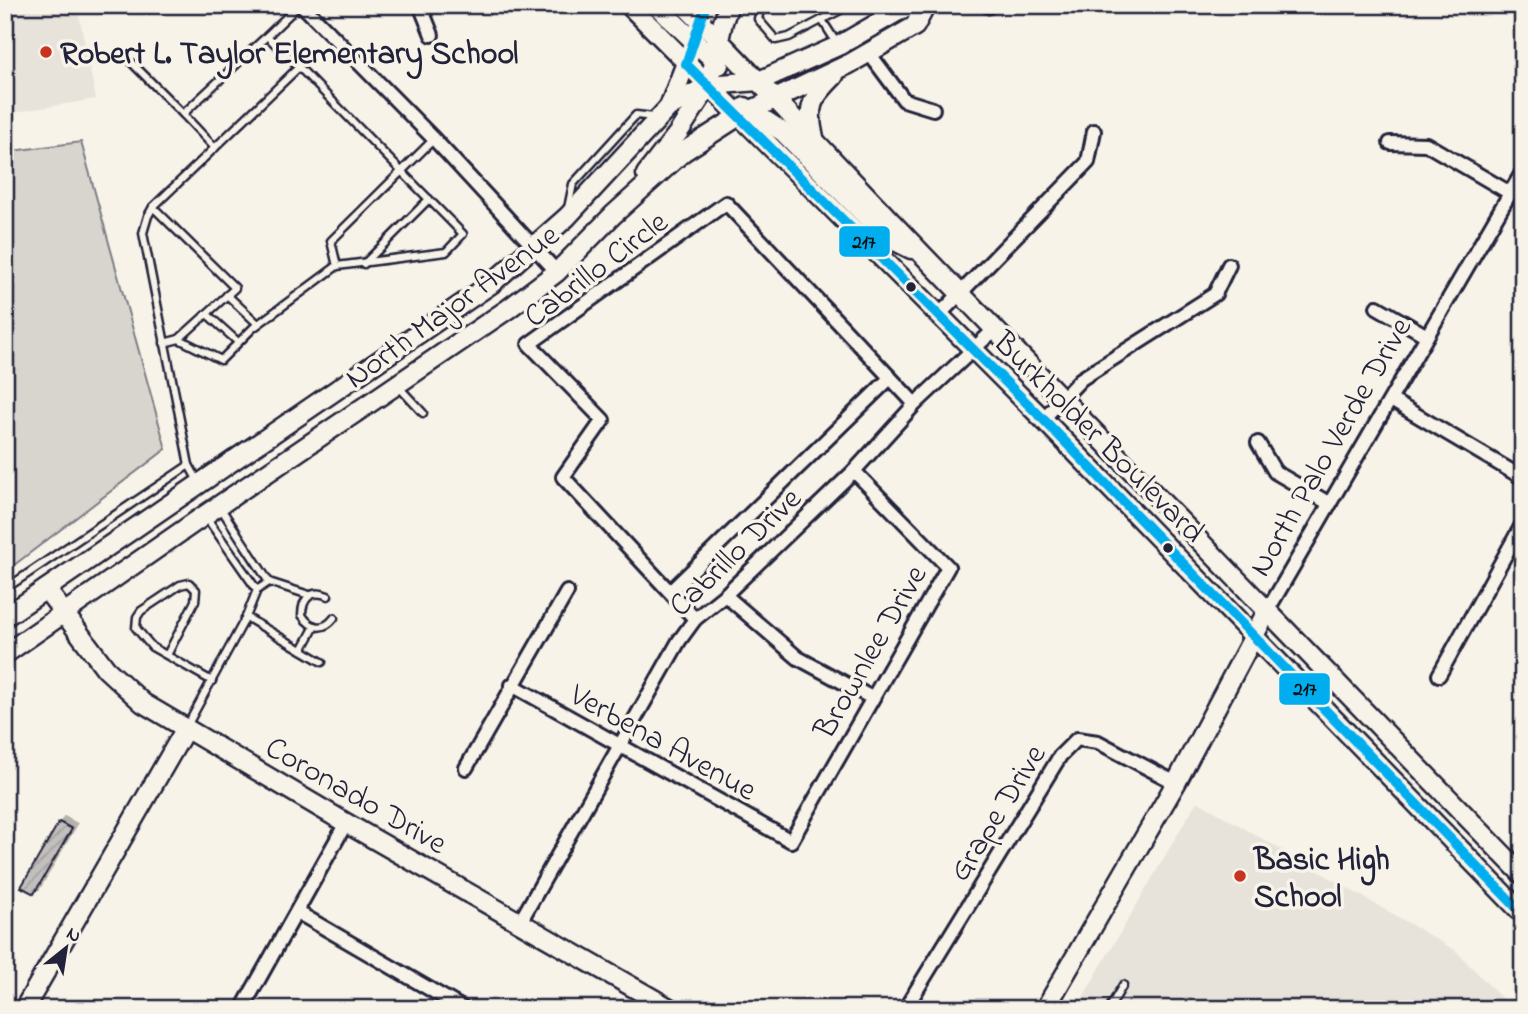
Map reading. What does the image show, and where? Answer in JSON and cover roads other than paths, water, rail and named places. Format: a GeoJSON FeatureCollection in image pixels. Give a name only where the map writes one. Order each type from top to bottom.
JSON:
{"type":"FeatureCollection","features":[{"type":"Feature","properties":{"kind":"street"},"geometry":{"type":"LineString","coordinates":[[301,5],[434,139],[558,272]]}},
{"type":"Feature","properties":{"kind":"street"},"geometry":{"type":"LineString","coordinates":[[420,5],[432,35]]}},
{"type":"Feature","properties":{"kind":"street","name":"Burkholder Boulevard"},"geometry":{"type":"LineString","coordinates":[[629,5],[686,64],[745,113],[1523,914]]}},
{"type":"Feature","properties":{"kind":"street"},"geometry":{"type":"LineString","coordinates":[[656,5],[738,83],[776,98]]}},
{"type":"Feature","properties":{"kind":"street","name":"Burkholder Boulevard"},"geometry":{"type":"LineString","coordinates":[[684,5],[703,13],[719,40],[922,254],[1266,613],[1523,874]]}},
{"type":"Feature","properties":{"kind":"street"},"geometry":{"type":"LineString","coordinates":[[613,215],[678,133],[709,85],[729,5]]}},
{"type":"Feature","properties":{"kind":"street","name":"North Major Avenue"},"geometry":{"type":"LineString","coordinates":[[5,617],[491,284],[567,217],[664,112],[709,85],[759,81],[838,46],[902,9],[917,5]]}},
{"type":"Feature","properties":{"kind":"street","name":"North Major Avenue"},"geometry":{"type":"LineString","coordinates":[[5,654],[558,272],[613,215],[683,152],[745,113],[843,67],[915,26],[926,5]]}},
{"type":"Feature","properties":{"kind":"street"},"geometry":{"type":"LineString","coordinates":[[664,112],[686,64],[703,13]]}},
{"type":"Feature","properties":{"kind":"street"},"geometry":{"type":"LineString","coordinates":[[869,53],[904,100],[933,109]]}},
{"type":"Feature","properties":{"kind":"street"},"geometry":{"type":"LineString","coordinates":[[814,140],[808,117],[812,103],[820,89],[843,67]]}},
{"type":"Feature","properties":{"kind":"street"},"geometry":{"type":"LineString","coordinates":[[745,113],[783,132],[885,236],[922,254]]}},
{"type":"Feature","properties":{"kind":"street"},"geometry":{"type":"LineString","coordinates":[[939,315],[1088,162],[1094,131]]}},
{"type":"Feature","properties":{"kind":"street"},"geometry":{"type":"LineString","coordinates":[[1390,143],[1426,144],[1510,193]]}},
{"type":"Feature","properties":{"kind":"street","name":"North Palo Verde Drive"},"geometry":{"type":"LineString","coordinates":[[1045,1009],[1175,783],[1266,613],[1523,171]]}},
{"type":"Feature","properties":{"kind":"street","name":"Cabrillo Circle"},"geometry":{"type":"LineString","coordinates":[[695,619],[563,477],[603,420],[529,344],[726,203],[915,404]]}},
{"type":"Feature","properties":{"kind":"street"},"geometry":{"type":"LineString","coordinates":[[1043,419],[1081,379],[1215,294],[1229,265]]}},
{"type":"Feature","properties":{"kind":"street"},"geometry":{"type":"LineString","coordinates":[[1377,307],[1427,336]]}},
{"type":"Feature","properties":{"kind":"street","name":"Cabrillo Drive"},"geometry":{"type":"LineString","coordinates":[[520,922],[679,641],[695,619],[725,595],[854,471],[915,404],[995,329]]}},
{"type":"Feature","properties":{"kind":"street"},"geometry":{"type":"LineString","coordinates":[[671,591],[890,378]]}},
{"type":"Feature","properties":{"kind":"street"},"geometry":{"type":"LineString","coordinates":[[1391,400],[1523,478]]}},
{"type":"Feature","properties":{"kind":"street"},"geometry":{"type":"LineString","coordinates":[[1258,443],[1275,472],[1330,504]]}},
{"type":"Feature","properties":{"kind":"street","name":"Brownlee Drive"},"geometry":{"type":"LineString","coordinates":[[791,841],[948,567],[854,471]]}},
{"type":"Feature","properties":{"kind":"street"},"geometry":{"type":"LineString","coordinates":[[199,483],[212,510]]}},
{"type":"Feature","properties":{"kind":"street"},"geometry":{"type":"LineString","coordinates":[[1439,675],[1523,523]]}},
{"type":"Feature","properties":{"kind":"street","name":"Coronado Drive"},"geometry":{"type":"LineString","coordinates":[[47,589],[106,669],[143,703],[671,1009]]}},
{"type":"Feature","properties":{"kind":"street"},"geometry":{"type":"LineString","coordinates":[[466,768],[567,592]]}},
{"type":"Feature","properties":{"kind":"street"},"geometry":{"type":"LineString","coordinates":[[725,595],[798,658],[872,698]]}},
{"type":"Feature","properties":{"kind":"street","name":"Verbena Avenue"},"geometry":{"type":"LineString","coordinates":[[512,685],[618,747],[791,841]]}},
{"type":"Feature","properties":{"kind":"street"},"geometry":{"type":"LineString","coordinates":[[24,1009],[186,728]]}},
{"type":"Feature","properties":{"kind":"street","name":"Grape Drive"},"geometry":{"type":"LineString","coordinates":[[905,1009],[1060,755],[1077,739],[1098,742],[1175,783]]}},
{"type":"Feature","properties":{"kind":"street"},"geometry":{"type":"LineString","coordinates":[[242,1009],[346,823]]}},
{"type":"Feature","properties":{"kind":"street"},"geometry":{"type":"LineString","coordinates":[[297,912],[456,1007]]}},
{"type":"Feature","properties":{"kind":"lane"},"geometry":{"type":"LineString","coordinates":[[183,114],[301,5]]}},
{"type":"Feature","properties":{"kind":"lane"},"geometry":{"type":"LineString","coordinates":[[761,5],[758,19],[776,40],[789,37],[850,5]]}},
{"type":"Feature","properties":{"kind":"lane"},"geometry":{"type":"LineString","coordinates":[[978,5],[989,9],[999,5]]}},
{"type":"Feature","properties":{"kind":"lane"},"geometry":{"type":"LineString","coordinates":[[822,20],[838,46]]}},
{"type":"Feature","properties":{"kind":"lane"},"geometry":{"type":"LineString","coordinates":[[179,339],[221,360],[258,324],[337,266],[446,252],[463,234],[267,36]]}},
{"type":"Feature","properties":{"kind":"lane"},"geometry":{"type":"LineString","coordinates":[[132,63],[215,148]]}},
{"type":"Feature","properties":{"kind":"lane"},"geometry":{"type":"LineString","coordinates":[[199,483],[188,465],[143,244],[145,224],[153,207],[299,67]]}},
{"type":"Feature","properties":{"kind":"lane"},"geometry":{"type":"LineString","coordinates":[[337,266],[331,241],[434,139]]}},
{"type":"Feature","properties":{"kind":"lane"},"geometry":{"type":"LineString","coordinates":[[364,264],[429,199]]}},
{"type":"Feature","properties":{"kind":"lane"},"geometry":{"type":"LineString","coordinates":[[153,207],[236,288],[179,339],[164,343]]}},
{"type":"Feature","properties":{"kind":"lane"},"geometry":{"type":"LineString","coordinates":[[227,295],[258,324]]}},
{"type":"Feature","properties":{"kind":"lane"},"geometry":{"type":"LineString","coordinates":[[207,314],[238,342]]}},
{"type":"Feature","properties":{"kind":"lane"},"geometry":{"type":"LineString","coordinates":[[396,385],[423,413]]}},
{"type":"Feature","properties":{"kind":"lane"},"geometry":{"type":"LineString","coordinates":[[5,589],[188,465]]}},
{"type":"Feature","properties":{"kind":"lane"},"geometry":{"type":"LineString","coordinates":[[212,510],[248,550],[269,582],[309,595],[321,593],[328,596]]}},
{"type":"Feature","properties":{"kind":"lane"},"geometry":{"type":"LineString","coordinates":[[212,510],[236,559],[257,590]]}},
{"type":"Feature","properties":{"kind":"lane"},"geometry":{"type":"LineString","coordinates":[[236,559],[248,550]]}},
{"type":"Feature","properties":{"kind":"lane"},"geometry":{"type":"LineString","coordinates":[[186,728],[246,617],[257,590],[269,582]]}},
{"type":"Feature","properties":{"kind":"lane"},"geometry":{"type":"LineString","coordinates":[[167,655],[195,601],[196,590],[189,583],[180,585],[136,617],[136,628],[152,647],[212,681]]}},
{"type":"Feature","properties":{"kind":"lane"},"geometry":{"type":"LineString","coordinates":[[309,595],[305,599],[302,615],[315,626],[326,626],[334,618]]}},
{"type":"Feature","properties":{"kind":"lane"},"geometry":{"type":"LineString","coordinates":[[246,617],[321,662]]}},
{"type":"Feature","properties":{"kind":"lane"},"geometry":{"type":"LineString","coordinates":[[302,650],[315,626]]}},
{"type":"Feature","properties":{"kind":"lane"},"geometry":{"type":"LineString","coordinates":[[1109,1009],[1123,985]]}},
{"type":"Feature","properties":{"kind":"place","name":"Robert L. Taylor Elementary School"},"geometry":{"type":"Point","coordinates":[46,52]}},
{"type":"Feature","properties":{"kind":"place","name":"Basic High School"},"geometry":{"type":"Point","coordinates":[1240,876]}}]}
